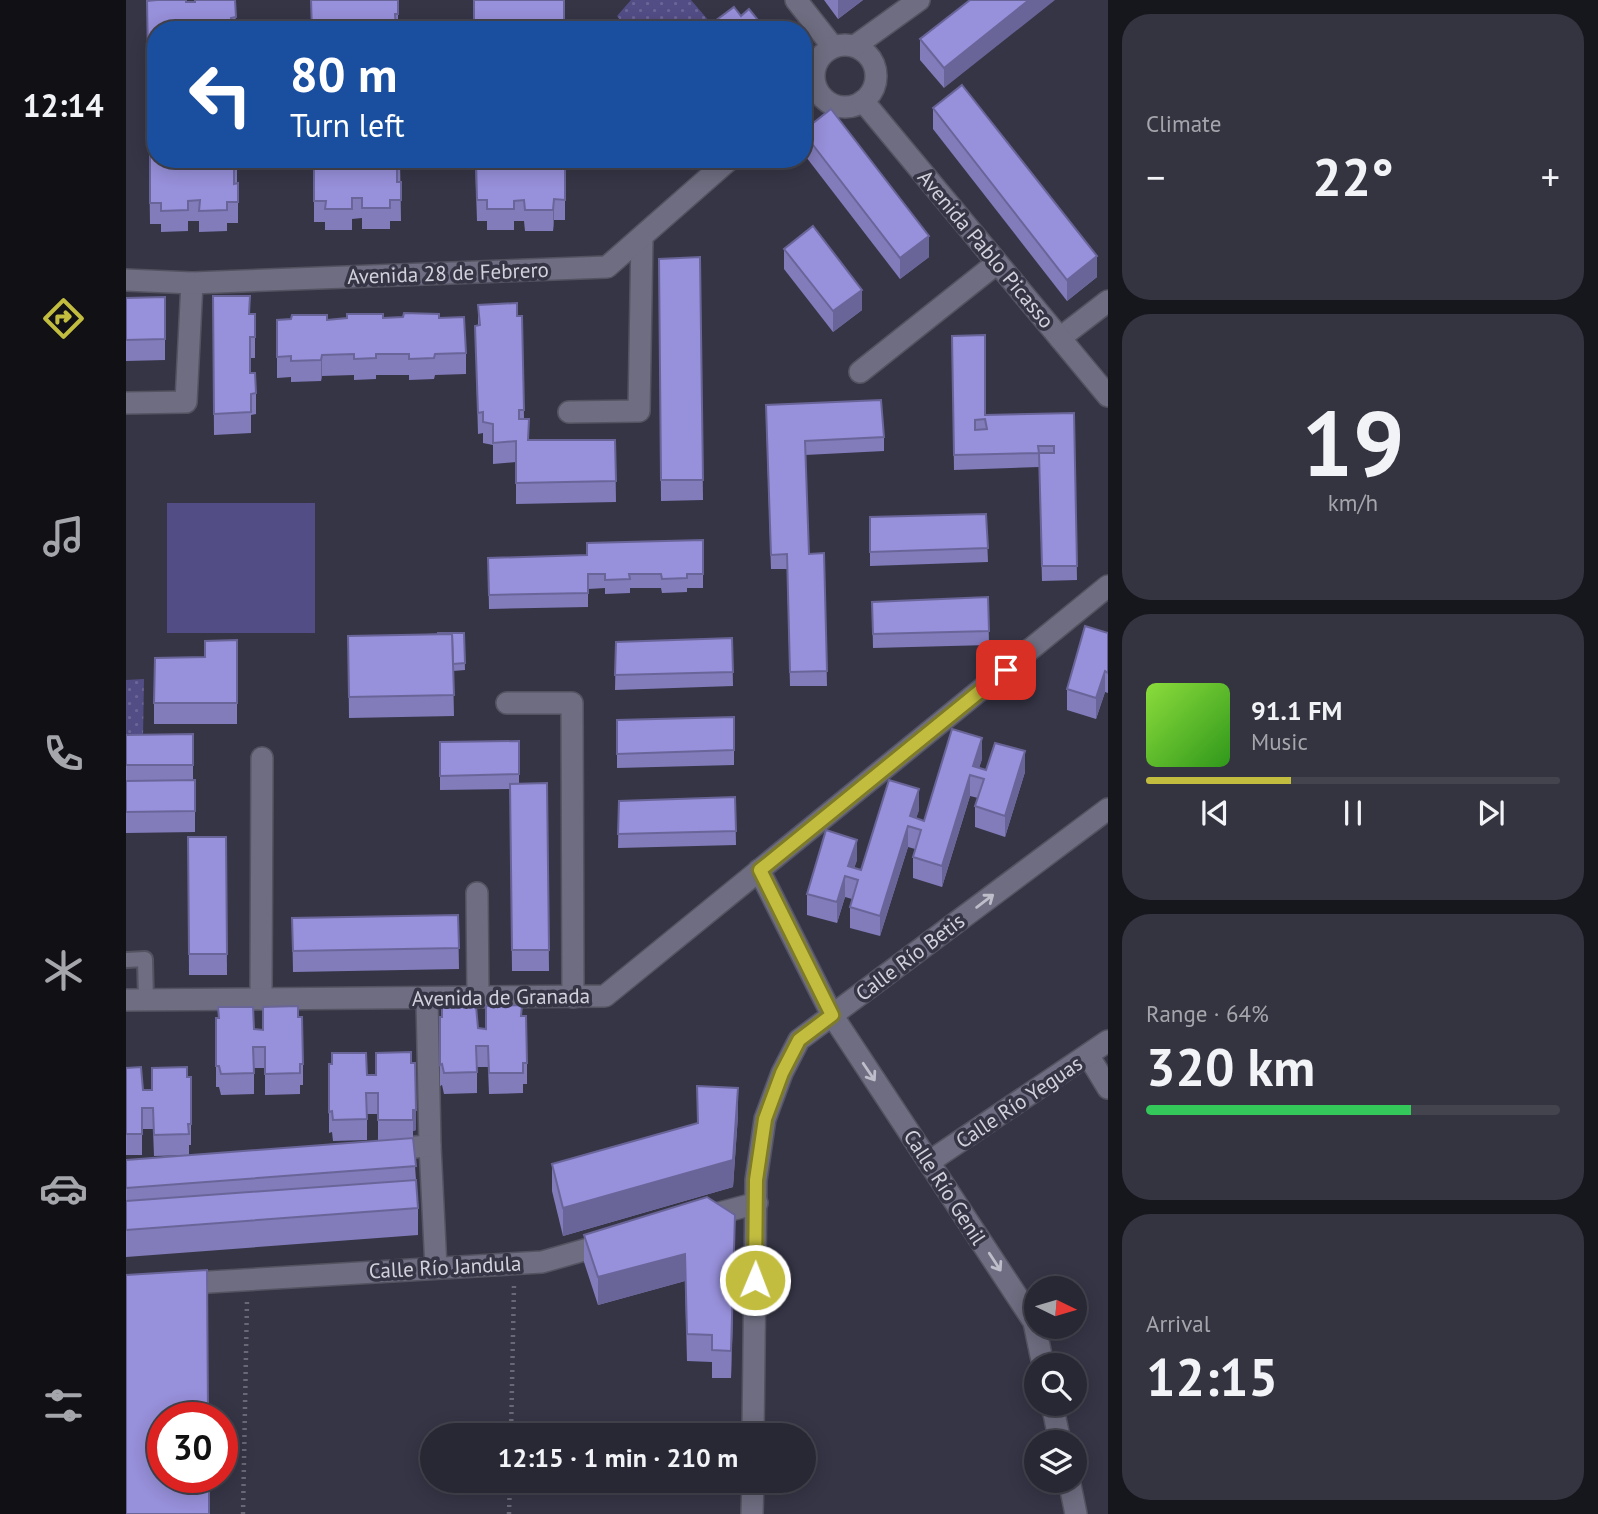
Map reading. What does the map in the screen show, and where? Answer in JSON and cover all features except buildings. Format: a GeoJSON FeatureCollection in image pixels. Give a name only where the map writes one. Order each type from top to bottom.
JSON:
{"type":"FeatureCollection","features":[{"type":"Feature","properties":{"kind":"street"},"geometry":{"type":"LineString","coordinates":[[796,0],[838,42],[863,51],[875,67],[875,86],[863,101],[855,106],[835,106],[812,92]]}},
{"type":"Feature","properties":{"kind":"street"},"geometry":{"type":"LineString","coordinates":[[812,78],[819,59],[838,42],[919,0]]}},
{"type":"Feature","properties":{"kind":"street","name":"Avenida Pablo Picasso"},"geometry":{"type":"LineString","coordinates":[[863,101],[1108,396]]}},
{"type":"Feature","properties":{"kind":"street","name":"Avenida 28 de Febrero"},"geometry":{"type":"LineString","coordinates":[[126,280],[192,283],[607,267],[720,168]]}},
{"type":"Feature","properties":{"kind":"street"},"geometry":{"type":"LineString","coordinates":[[569,412],[639,411],[642,237]]}},
{"type":"Feature","properties":{"kind":"street"},"geometry":{"type":"LineString","coordinates":[[860,372],[998,263]]}},
{"type":"Feature","properties":{"kind":"street"},"geometry":{"type":"LineString","coordinates":[[126,403],[186,402],[192,283]]}},
{"type":"Feature","properties":{"kind":"street"},"geometry":{"type":"LineString","coordinates":[[1060,338],[1108,301]]}},
{"type":"Feature","properties":{"kind":"street","name":"Avenida de Granada"},"geometry":{"type":"LineString","coordinates":[[136,1000],[605,996],[1108,586]]}},
{"type":"Feature","properties":{"kind":"street"},"geometry":{"type":"LineString","coordinates":[[507,702],[572,704],[573,997]]}},
{"type":"Feature","properties":{"kind":"street"},"geometry":{"type":"LineString","coordinates":[[261,999],[262,758]]}},
{"type":"Feature","properties":{"kind":"street","name":"Calle Río Betis"},"geometry":{"type":"LineString","coordinates":[[753,1423],[756,1180],[765,1119],[782,1073],[799,1040],[1108,809]]}},
{"type":"Feature","properties":{"kind":"street","name":"Calle Río Genil"},"geometry":{"type":"LineString","coordinates":[[760,870],[832,1015],[1034,1322],[1041,1353]]}},
{"type":"Feature","properties":{"kind":"street"},"geometry":{"type":"LineString","coordinates":[[477,893],[478,997]]}},
{"type":"Feature","properties":{"kind":"street"},"geometry":{"type":"LineString","coordinates":[[427,998],[436,1268]]}},
{"type":"Feature","properties":{"kind":"street","name":"Calle Río Yeguas"},"geometry":{"type":"LineString","coordinates":[[929,1162],[1108,1041]]}},
{"type":"Feature","properties":{"kind":"street"},"geometry":{"type":"LineString","coordinates":[[1088,1055],[1108,1088]]}},
{"type":"Feature","properties":{"kind":"street"},"geometry":{"type":"LineString","coordinates":[[361,1151],[430,1146]]}},
{"type":"Feature","properties":{"kind":"street"},"geometry":{"type":"LineString","coordinates":[[676,1225],[757,1203]]}},
{"type":"Feature","properties":{"kind":"street","name":"Calle Río Jandula"},"geometry":{"type":"LineString","coordinates":[[126,1287],[542,1262],[623,1240]]}},
{"type":"Feature","properties":{"kind":"street"},"geometry":{"type":"LineString","coordinates":[[752,1493],[752,1514]]}},
{"type":"Feature","properties":{"kind":"street"},"geometry":{"type":"LineString","coordinates":[[1072,1493],[1076,1514]]}},
{"type":"Feature","properties":{"kind":"lane"},"geometry":{"type":"LineString","coordinates":[[126,960],[145,959],[136,1000]]}},
{"type":"Feature","properties":{"kind":"path"},"geometry":{"type":"LineString","coordinates":[[511,1423],[515,1263]]}},
{"type":"Feature","properties":{"kind":"path"},"geometry":{"type":"LineString","coordinates":[[243,1514],[247,1280]]}},
{"type":"Feature","properties":{"kind":"path"},"geometry":{"type":"LineString","coordinates":[[509,1514],[510,1493]]}},
{"type":"Feature","properties":{"kind":"shaded area"},"geometry":{"type":"Polygon","coordinates":[[[631,0],[691,0],[709,21],[621,21],[617,16],[631,0]]]}},
{"type":"Feature","properties":{"kind":"shaded area"},"geometry":{"type":"Polygon","coordinates":[[[167,503],[315,503],[315,633],[167,633],[167,503]]]}},
{"type":"Feature","properties":{"kind":"shaded area"},"geometry":{"type":"Polygon","coordinates":[[[144,679],[143,737],[126,737],[126,680],[144,679]]]}},
{"type":"Feature","properties":{"kind":"route"},"geometry":{"type":"LineString","coordinates":[[755,1280],[756,1180],[765,1119],[782,1073],[799,1040],[832,1015],[760,870],[1006,670]]}}]}
